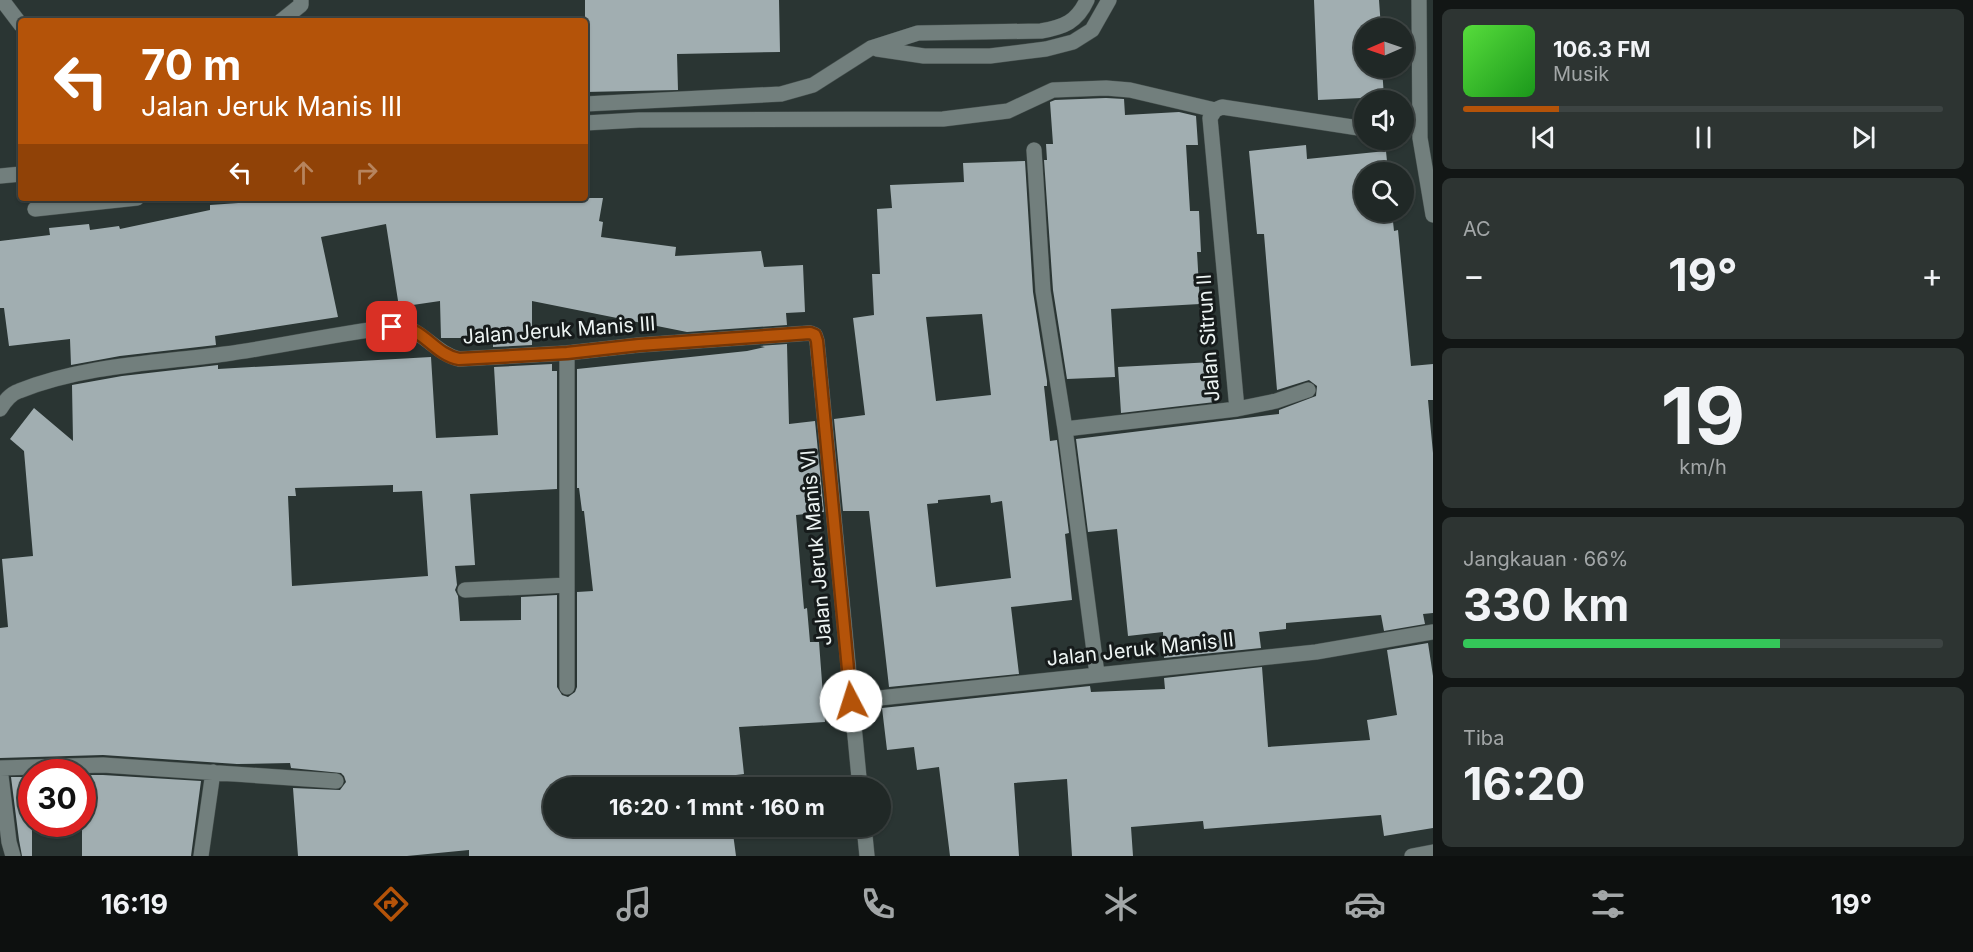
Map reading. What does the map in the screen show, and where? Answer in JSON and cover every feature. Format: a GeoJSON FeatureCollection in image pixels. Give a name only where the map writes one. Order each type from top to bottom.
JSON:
{"type":"FeatureCollection","features":[{"type":"Feature","properties":{"kind":"street"},"geometry":{"type":"LineString","coordinates":[[2,0],[18,21]]}},
{"type":"Feature","properties":{"kind":"street"},"geometry":{"type":"LineString","coordinates":[[287,18],[301,5],[301,0]]}},
{"type":"Feature","properties":{"kind":"street"},"geometry":{"type":"LineString","coordinates":[[588,104],[781,94],[813,85],[871,48],[918,33],[1041,31],[1061,27],[1082,11],[1087,0]]}},
{"type":"Feature","properties":{"kind":"street"},"geometry":{"type":"LineString","coordinates":[[871,48],[924,56],[990,56],[1046,49],[1073,42],[1092,30],[1109,0]]}},
{"type":"Feature","properties":{"kind":"street"},"geometry":{"type":"LineString","coordinates":[[1419,0],[1420,138],[1433,211]]}},
{"type":"Feature","properties":{"kind":"street"},"geometry":{"type":"LineString","coordinates":[[588,123],[651,120],[943,119],[1008,111],[1053,90],[1106,88],[1130,90],[1215,110],[1222,107],[1354,127]]}},
{"type":"Feature","properties":{"kind":"street","name":"Jalan Sitrun II"},"geometry":{"type":"LineString","coordinates":[[1065,429],[1237,409],[1210,118],[1215,110]]}},
{"type":"Feature","properties":{"kind":"street"},"geometry":{"type":"LineString","coordinates":[[1414,137],[1420,138]]}},
{"type":"Feature","properties":{"kind":"street"},"geometry":{"type":"LineString","coordinates":[[1034,150],[1043,291],[1065,429],[1097,674]]}},
{"type":"Feature","properties":{"kind":"street"},"geometry":{"type":"LineString","coordinates":[[0,176],[18,174]]}},
{"type":"Feature","properties":{"kind":"street"},"geometry":{"type":"LineString","coordinates":[[35,209],[110,201]]}},
{"type":"Feature","properties":{"kind":"street","name":"Jalan Jeruk Manis III"},"geometry":{"type":"LineString","coordinates":[[0,410],[5,400],[16,392],[67,376],[117,367],[228,354],[401,326],[412,328],[450,357],[459,359],[567,353],[639,345],[810,333],[815,335],[817,341]]}},
{"type":"Feature","properties":{"kind":"street","name":"Jalan Jeruk Manis VI"},"geometry":{"type":"LineString","coordinates":[[817,341],[859,777]]}},
{"type":"Feature","properties":{"kind":"street"},"geometry":{"type":"LineString","coordinates":[[567,353],[567,687]]}},
{"type":"Feature","properties":{"kind":"street"},"geometry":{"type":"LineString","coordinates":[[1237,409],[1276,401],[1308,390]]}},
{"type":"Feature","properties":{"kind":"street"},"geometry":{"type":"LineString","coordinates":[[465,590],[567,585]]}},
{"type":"Feature","properties":{"kind":"street","name":"Jalan Jeruk Manis II"},"geometry":{"type":"LineString","coordinates":[[851,701],[1316,652],[1433,632]]}},
{"type":"Feature","properties":{"kind":"street"},"geometry":{"type":"LineString","coordinates":[[13,856],[9,842],[0,768],[103,765],[336,781]]}},
{"type":"Feature","properties":{"kind":"street"},"geometry":{"type":"LineString","coordinates":[[201,856],[213,772]]}},
{"type":"Feature","properties":{"kind":"street"},"geometry":{"type":"LineString","coordinates":[[865,837],[867,856]]}},
{"type":"Feature","properties":{"kind":"building"},"geometry":{"type":"Polygon","coordinates":[[[585,0],[779,0],[780,52],[677,54],[678,90],[588,92],[588,18],[585,18],[585,0]]]}},
{"type":"Feature","properties":{"kind":"building"},"geometry":{"type":"Polygon","coordinates":[[[1314,0],[1379,0],[1380,18],[1354,18],[1354,78],[1383,78],[1384,90],[1354,90],[1354,98],[1318,100],[1314,0]]]}},
{"type":"Feature","properties":{"kind":"building"},"geometry":{"type":"Polygon","coordinates":[[[1124,99],[1125,115],[1179,112],[1196,116],[1198,145],[1186,145],[1190,211],[1199,211],[1201,252],[1197,252],[1200,304],[1111,309],[1115,377],[1067,379],[1053,290],[1044,160],[1047,160],[1046,144],[1053,144],[1050,102],[1124,99]]]}},
{"type":"Feature","properties":{"kind":"building"},"geometry":{"type":"Polygon","coordinates":[[[1306,145],[1307,159],[1386,151],[1387,162],[1354,162],[1354,222],[1393,222],[1394,231],[1398,230],[1411,366],[1433,364],[1433,400],[1428,400],[1433,453],[1433,613],[1423,614],[1425,624],[1384,631],[1381,615],[1286,623],[1286,629],[1259,632],[1261,648],[1164,658],[1163,632],[1128,636],[1117,529],[1088,532],[1076,439],[1279,414],[1279,410],[1316,396],[1317,386],[1309,380],[1277,390],[1264,234],[1257,234],[1249,151],[1306,145]]]}},
{"type":"Feature","properties":{"kind":"building"},"geometry":{"type":"Polygon","coordinates":[[[1025,161],[1033,292],[1047,381],[1047,386],[1044,386],[1050,441],[1057,440],[1069,533],[1065,534],[1072,600],[1011,607],[1019,674],[889,687],[869,511],[843,511],[834,419],[865,415],[853,318],[874,315],[872,274],[880,274],[877,209],[892,208],[890,185],[964,182],[963,163],[1025,161]],[[982,314],[926,317],[936,401],[991,395],[982,314]],[[990,495],[938,500],[938,503],[927,504],[936,587],[1011,578],[1002,501],[991,503],[990,495]]]}},
{"type":"Feature","properties":{"kind":"building"},"geometry":{"type":"Polygon","coordinates":[[[588,198],[603,198],[599,221],[603,222],[601,237],[676,247],[675,256],[761,251],[764,267],[803,265],[805,312],[786,313],[787,325],[687,332],[532,301],[532,345],[493,347],[493,338],[441,338],[440,301],[399,307],[386,224],[321,237],[338,317],[215,336],[216,345],[120,356],[71,365],[70,339],[9,346],[4,308],[0,308],[0,241],[50,235],[49,228],[89,224],[90,230],[119,226],[120,229],[210,210],[210,205],[267,201],[588,201],[588,198]]]}},
{"type":"Feature","properties":{"kind":"building"},"geometry":{"type":"Polygon","coordinates":[[[787,344],[789,424],[815,421],[824,512],[796,515],[804,609],[807,608],[810,642],[819,642],[825,722],[739,727],[744,774],[720,777],[543,777],[543,837],[733,837],[736,856],[469,856],[469,850],[407,856],[298,856],[293,788],[340,790],[346,782],[341,773],[291,768],[290,763],[237,764],[103,755],[0,758],[0,628],[8,627],[2,559],[33,556],[24,451],[10,439],[34,408],[73,441],[72,385],[122,376],[218,365],[218,369],[431,357],[436,438],[498,435],[494,367],[552,364],[552,371],[557,371],[557,489],[470,494],[475,565],[455,566],[457,585],[455,590],[458,596],[460,621],[521,620],[521,597],[557,595],[557,687],[562,695],[568,697],[575,692],[577,687],[577,592],[593,591],[584,511],[582,511],[579,488],[577,488],[577,369],[747,351],[765,347],[760,346],[787,344]],[[393,485],[295,488],[296,496],[288,496],[292,586],[428,576],[422,491],[393,492],[393,485]]]}},
{"type":"Feature","properties":{"kind":"building"},"geometry":{"type":"Polygon","coordinates":[[[1213,362],[1215,402],[1121,413],[1118,367],[1213,362]]]}},
{"type":"Feature","properties":{"kind":"building"},"geometry":{"type":"Polygon","coordinates":[[[1428,643],[1433,676],[1433,828],[1384,836],[1381,815],[1204,829],[1203,821],[1131,827],[1133,856],[1072,856],[1067,779],[1014,783],[1019,856],[950,856],[939,767],[917,770],[914,747],[887,750],[882,708],[1090,686],[1091,692],[1165,689],[1164,678],[1262,667],[1268,747],[1370,740],[1367,720],[1397,715],[1387,650],[1428,643]]]}},
{"type":"Feature","properties":{"kind":"building"},"geometry":{"type":"Polygon","coordinates":[[[96,775],[201,781],[191,856],[82,856],[82,837],[96,837],[96,775]]]}},
{"type":"Feature","properties":{"kind":"building"},"geometry":{"type":"Polygon","coordinates":[[[11,777],[18,777],[18,832],[11,777]]]}},
{"type":"Feature","properties":{"kind":"building"},"geometry":{"type":"Polygon","coordinates":[[[19,837],[32,837],[32,856],[22,856],[19,837]]]}},
{"type":"Feature","properties":{"kind":"route"},"geometry":{"type":"LineString","coordinates":[[392,327],[412,328],[450,357],[459,359],[567,353],[639,345],[810,333],[815,335],[851,701]]}}]}
